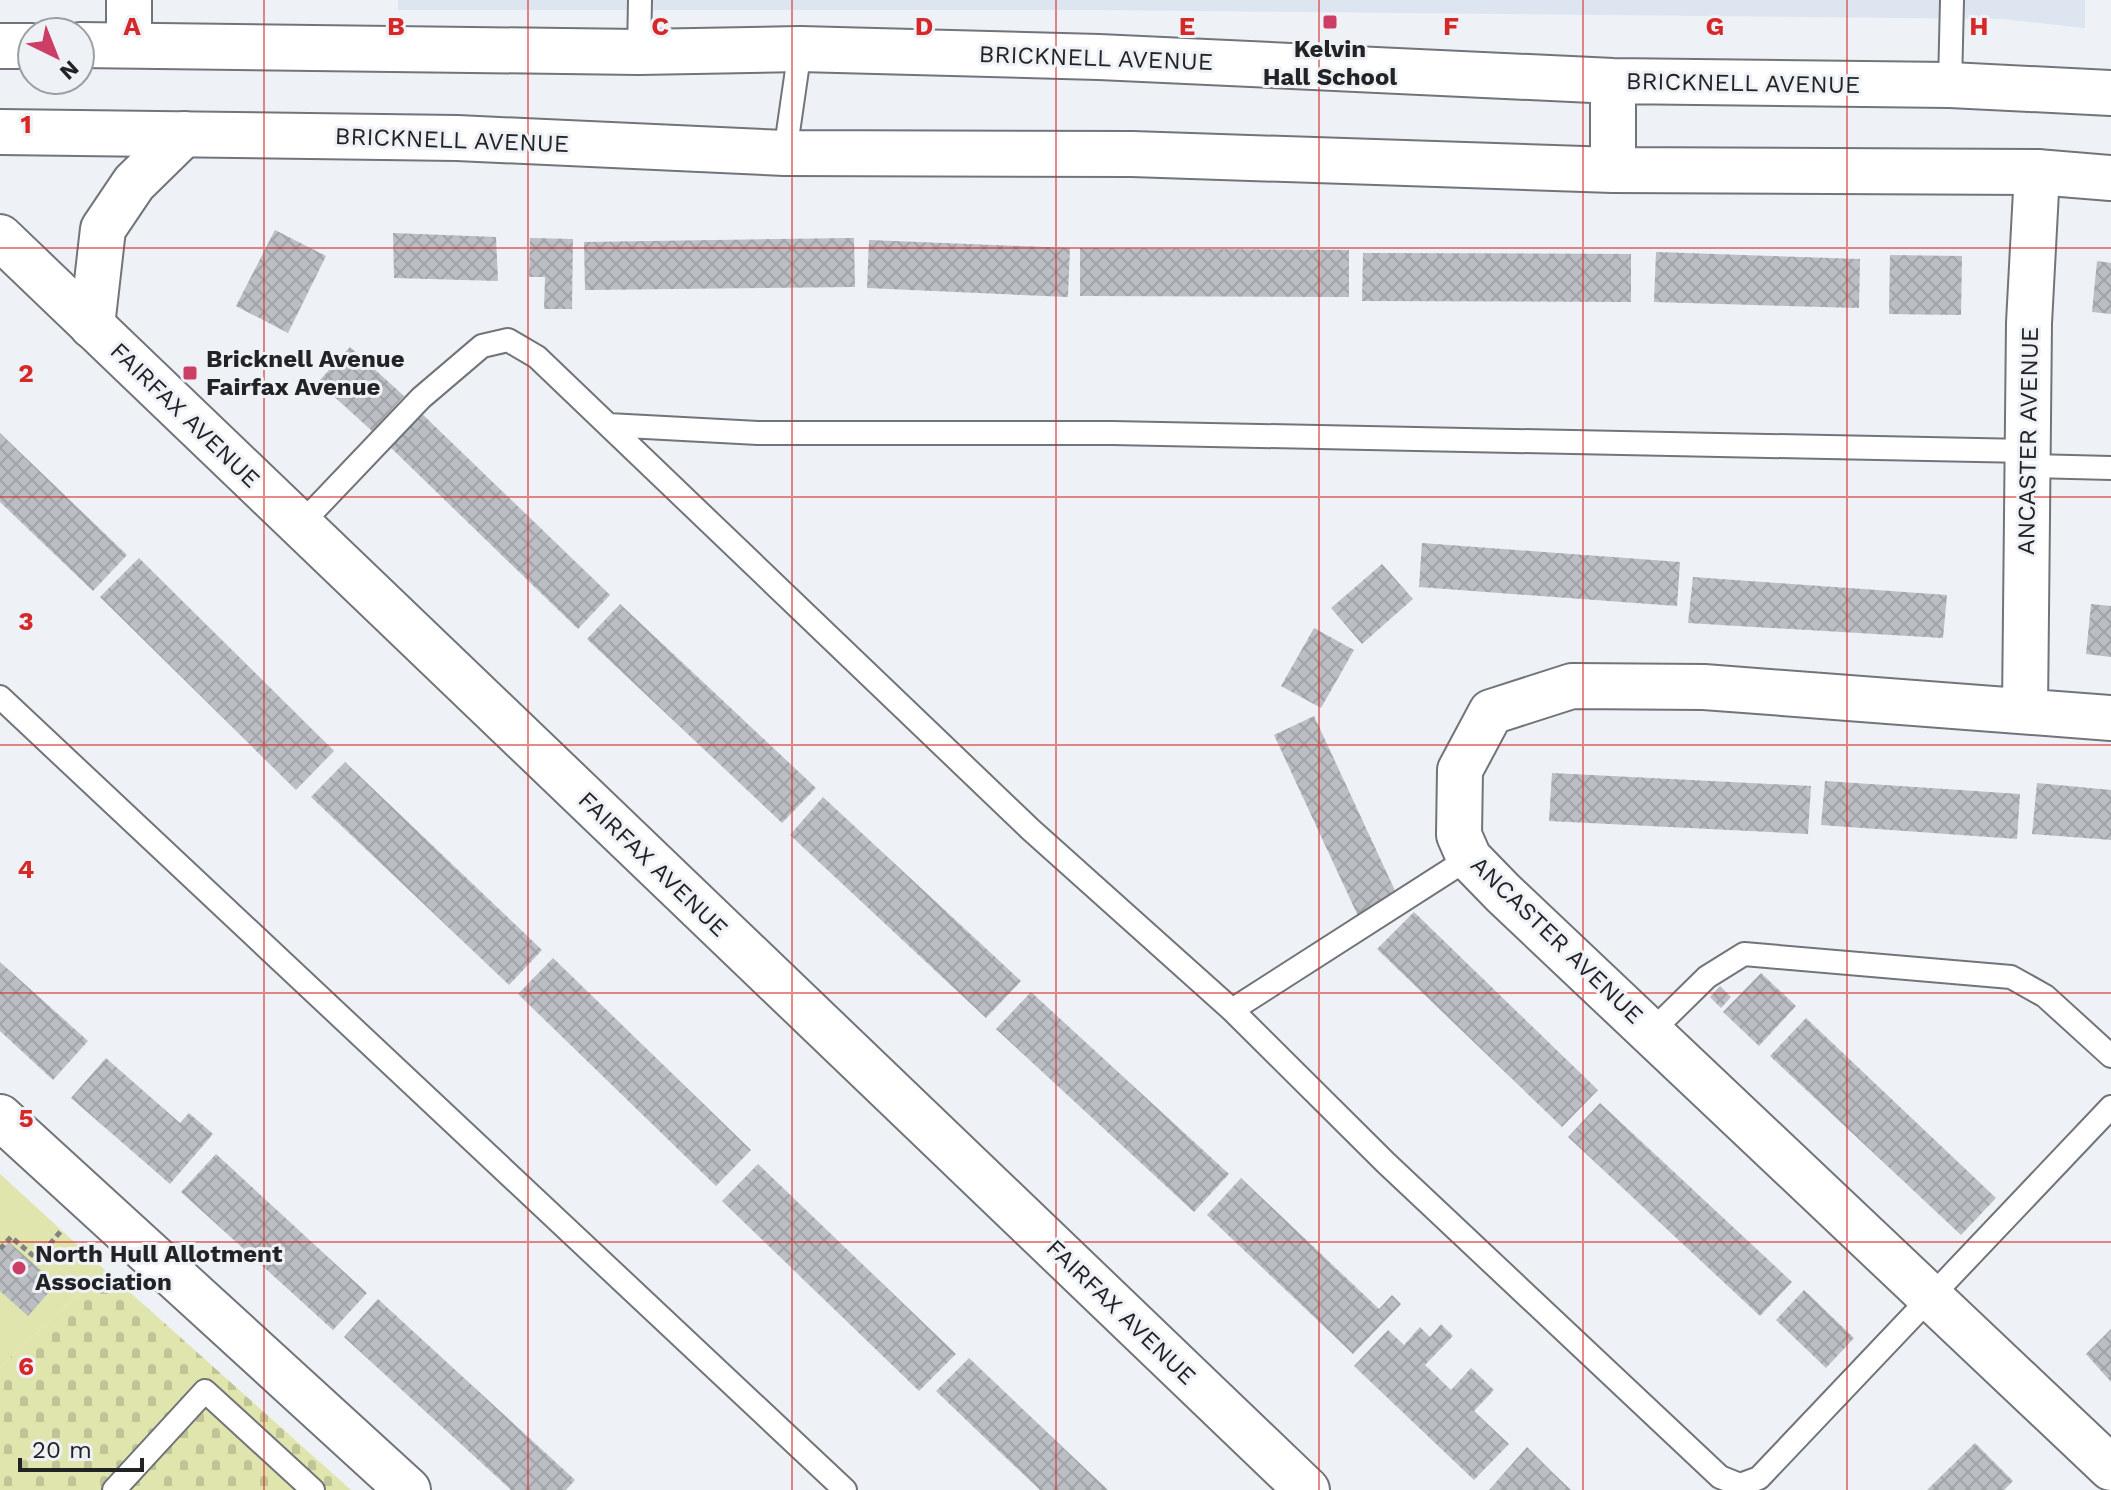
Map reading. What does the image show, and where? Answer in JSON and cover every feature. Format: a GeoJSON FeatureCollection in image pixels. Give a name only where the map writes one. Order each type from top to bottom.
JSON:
{"type":"FeatureCollection","features":[{"type":"Feature","properties":{"kind":"street"},"geometry":{"type":"LineString","coordinates":[[129,0],[129,44]]}},
{"type":"Feature","properties":{"kind":"street","name":"BRICKNELL AVENUE"},"geometry":{"type":"LineString","coordinates":[[96,45],[639,52],[800,49],[1099,57],[1613,81],[1950,85],[2111,93]]}},
{"type":"Feature","properties":{"kind":"street"},"geometry":{"type":"LineString","coordinates":[[1613,81],[1613,170]]}},
{"type":"Feature","properties":{"kind":"street","name":"BRICKNELL AVENUE"},"geometry":{"type":"LineString","coordinates":[[0,132],[457,138],[785,153],[1132,154],[1613,170],[2037,172],[2111,178]]}},
{"type":"Feature","properties":{"kind":"street"},"geometry":{"type":"LineString","coordinates":[[92,326],[103,229],[134,183],[184,134]]}},
{"type":"Feature","properties":{"kind":"street","name":"ANCASTER AVENUE"},"geometry":{"type":"LineString","coordinates":[[2025,710],[2027,458],[2037,172]]}},
{"type":"Feature","properties":{"kind":"street","name":"FAIRFAX AVENUE"},"geometry":{"type":"LineString","coordinates":[[0,237],[1307,1490]]}},
{"type":"Feature","properties":{"kind":"street","name":"ANCASTER AVENUE"},"geometry":{"type":"LineString","coordinates":[[2092,1490],[2111,1470],[1469,858],[1459,835],[1460,770],[1491,712],[1572,686],[1704,687],[2111,718]]}},
{"type":"Feature","properties":{"kind":"street"},"geometry":{"type":"LineString","coordinates":[[0,1117],[408,1490]]}},
{"type":"Feature","properties":{"kind":"lane"},"geometry":{"type":"LineString","coordinates":[[639,52],[640,0]]}},
{"type":"Feature","properties":{"kind":"lane"},"geometry":{"type":"LineString","coordinates":[[1950,85],[1952,0]]}},
{"type":"Feature","properties":{"kind":"lane"},"geometry":{"type":"LineString","coordinates":[[785,153],[800,49]]}},
{"type":"Feature","properties":{"kind":"lane"},"geometry":{"type":"LineString","coordinates":[[300,525],[421,398],[482,346],[508,340],[537,357],[1030,829],[1232,1010],[1386,1163],[1720,1477],[1740,1485],[1759,1478],[2111,1107]]}},
{"type":"Feature","properties":{"kind":"lane"},"geometry":{"type":"LineString","coordinates":[[608,425],[758,433],[1112,433],[2027,458],[2111,468]]}},
{"type":"Feature","properties":{"kind":"lane"},"geometry":{"type":"LineString","coordinates":[[0,697],[845,1490]]}},
{"type":"Feature","properties":{"kind":"lane"},"geometry":{"type":"LineString","coordinates":[[1232,1010],[1469,858]]}},
{"type":"Feature","properties":{"kind":"lane"},"geometry":{"type":"LineString","coordinates":[[1651,1032],[1707,977],[1744,954],[2011,977],[2045,996],[2111,1056]]}},
{"type":"Feature","properties":{"kind":"lane"},"geometry":{"type":"LineString","coordinates":[[114,1490],[205,1391],[313,1490]]}},
{"type":"Feature","properties":{"kind":"path"},"geometry":{"type":"LineString","coordinates":[[0,1249],[11,1237],[37,1259],[62,1231]]}},
{"type":"Feature","properties":{"kind":"shaded area"},"geometry":{"type":"Polygon","coordinates":[[[398,0],[2085,0],[2085,28],[2001,19],[1101,10],[398,10],[398,0]]]}},
{"type":"Feature","properties":{"kind":"green space"},"geometry":{"type":"Polygon","coordinates":[[[0,1174],[105,1270],[0,1367],[0,1174]]]}},
{"type":"Feature","properties":{"kind":"green space"},"geometry":{"type":"Polygon","coordinates":[[[105,1270],[351,1490],[0,1490],[0,1367],[105,1270]]]}},
{"type":"Feature","properties":{"kind":"building"},"geometry":{"type":"Polygon","coordinates":[[[275,230],[326,256],[288,333],[236,306],[275,230]]]}},
{"type":"Feature","properties":{"kind":"building"},"geometry":{"type":"Polygon","coordinates":[[[393,233],[496,237],[498,281],[394,278],[393,233]]]}},
{"type":"Feature","properties":{"kind":"building"},"geometry":{"type":"Polygon","coordinates":[[[530,238],[573,239],[572,309],[544,309],[545,277],[529,277],[530,238]]]}},
{"type":"Feature","properties":{"kind":"building"},"geometry":{"type":"Polygon","coordinates":[[[854,238],[855,287],[585,290],[584,242],[854,238]]]}},
{"type":"Feature","properties":{"kind":"building"},"geometry":{"type":"Polygon","coordinates":[[[869,240],[1070,248],[1068,297],[867,288],[869,240]]]}},
{"type":"Feature","properties":{"kind":"building"},"geometry":{"type":"Polygon","coordinates":[[[1080,248],[1349,250],[1349,297],[1080,296],[1080,248]]]}},
{"type":"Feature","properties":{"kind":"building"},"geometry":{"type":"Polygon","coordinates":[[[1656,252],[1860,259],[1859,308],[1654,302],[1656,252]]]}},
{"type":"Feature","properties":{"kind":"building"},"geometry":{"type":"Polygon","coordinates":[[[1363,253],[1631,254],[1631,302],[1362,301],[1363,253]]]}},
{"type":"Feature","properties":{"kind":"building"},"geometry":{"type":"Polygon","coordinates":[[[1890,255],[1962,256],[1961,315],[1889,314],[1890,255]]]}},
{"type":"Feature","properties":{"kind":"building"},"geometry":{"type":"Polygon","coordinates":[[[2097,261],[2111,263],[2111,314],[2092,312],[2097,261]]]}},
{"type":"Feature","properties":{"kind":"building"},"geometry":{"type":"Polygon","coordinates":[[[350,347],[404,396],[372,431],[318,382],[350,347]]]}},
{"type":"Feature","properties":{"kind":"building"},"geometry":{"type":"Polygon","coordinates":[[[418,410],[610,595],[578,629],[386,443],[418,410]]]}},
{"type":"Feature","properties":{"kind":"building"},"geometry":{"type":"Polygon","coordinates":[[[0,433],[127,555],[93,591],[0,502],[0,433]]]}},
{"type":"Feature","properties":{"kind":"building"},"geometry":{"type":"Polygon","coordinates":[[[1422,543],[1680,562],[1677,606],[1419,587],[1422,543]]]}},
{"type":"Feature","properties":{"kind":"building"},"geometry":{"type":"Polygon","coordinates":[[[139,558],[334,751],[296,790],[100,597],[139,558]]]}},
{"type":"Feature","properties":{"kind":"building"},"geometry":{"type":"Polygon","coordinates":[[[1382,564],[1413,599],[1362,644],[1331,608],[1382,564]]]}},
{"type":"Feature","properties":{"kind":"building"},"geometry":{"type":"Polygon","coordinates":[[[1693,577],[1947,595],[1943,638],[1688,623],[1693,577]]]}},
{"type":"Feature","properties":{"kind":"building"},"geometry":{"type":"Polygon","coordinates":[[[620,604],[816,788],[782,823],[587,639],[620,604]]]}},
{"type":"Feature","properties":{"kind":"building"},"geometry":{"type":"Polygon","coordinates":[[[2091,604],[2111,606],[2111,657],[2086,654],[2091,604]]]}},
{"type":"Feature","properties":{"kind":"building"},"geometry":{"type":"Polygon","coordinates":[[[1314,628],[1354,650],[1321,708],[1281,686],[1314,628]]]}},
{"type":"Feature","properties":{"kind":"building"},"geometry":{"type":"Polygon","coordinates":[[[1314,716],[1398,897],[1358,916],[1274,735],[1314,716]]]}},
{"type":"Feature","properties":{"kind":"building"},"geometry":{"type":"Polygon","coordinates":[[[345,762],[542,950],[509,985],[311,797],[345,762]]]}},
{"type":"Feature","properties":{"kind":"building"},"geometry":{"type":"Polygon","coordinates":[[[1552,773],[1811,786],[1808,834],[1549,821],[1552,773]]]}},
{"type":"Feature","properties":{"kind":"building"},"geometry":{"type":"Polygon","coordinates":[[[1825,781],[2020,794],[2017,839],[1821,825],[1825,781]]]}},
{"type":"Feature","properties":{"kind":"building"},"geometry":{"type":"Polygon","coordinates":[[[2037,783],[2111,790],[2111,840],[2032,834],[2037,783]]]}},
{"type":"Feature","properties":{"kind":"building"},"geometry":{"type":"Polygon","coordinates":[[[823,797],[1021,981],[986,1018],[790,835],[823,797]]]}},
{"type":"Feature","properties":{"kind":"building"},"geometry":{"type":"Polygon","coordinates":[[[1414,912],[1598,1090],[1562,1127],[1377,949],[1414,912]]]}},
{"type":"Feature","properties":{"kind":"building"},"geometry":{"type":"Polygon","coordinates":[[[553,958],[751,1150],[716,1186],[518,994],[553,958]]]}},
{"type":"Feature","properties":{"kind":"building"},"geometry":{"type":"Polygon","coordinates":[[[0,962],[88,1041],[53,1080],[0,1031],[0,962]]]}},
{"type":"Feature","properties":{"kind":"building"},"geometry":{"type":"Polygon","coordinates":[[[1761,973],[1796,1006],[1759,1046],[1723,1012],[1761,973]]]}},
{"type":"Feature","properties":{"kind":"building"},"geometry":{"type":"Polygon","coordinates":[[[1720,986],[1731,997],[1721,1008],[1710,997],[1720,986]]]}},
{"type":"Feature","properties":{"kind":"building"},"geometry":{"type":"Polygon","coordinates":[[[1031,992],[1229,1174],[1194,1212],[996,1029],[1031,992]]]}},
{"type":"Feature","properties":{"kind":"building"},"geometry":{"type":"Polygon","coordinates":[[[1806,1018],[1996,1198],[1961,1235],[1770,1056],[1806,1018]]]}},
{"type":"Feature","properties":{"kind":"building"},"geometry":{"type":"Polygon","coordinates":[[[106,1058],[180,1123],[189,1113],[213,1134],[170,1184],[71,1098],[106,1058]]]}},
{"type":"Feature","properties":{"kind":"building"},"geometry":{"type":"Polygon","coordinates":[[[1600,1103],[1792,1282],[1760,1316],[1568,1137],[1600,1103]]]}},
{"type":"Feature","properties":{"kind":"building"},"geometry":{"type":"Polygon","coordinates":[[[216,1154],[367,1293],[333,1330],[181,1192],[216,1154]]]}},
{"type":"Feature","properties":{"kind":"building"},"geometry":{"type":"Polygon","coordinates":[[[758,1164],[956,1354],[919,1391],[722,1201],[758,1164]]]}},
{"type":"Feature","properties":{"kind":"building"},"geometry":{"type":"Polygon","coordinates":[[[1241,1178],[1379,1309],[1392,1295],[1401,1304],[1353,1354],[1207,1215],[1241,1178]]]}},
{"type":"Feature","properties":{"kind":"building","name":"North Hull Allotment Association"},"geometry":{"type":"Polygon","coordinates":[[[9,1242],[56,1284],[28,1316],[0,1291],[0,1251],[9,1242]]]}},
{"type":"Feature","properties":{"kind":"building"},"geometry":{"type":"Polygon","coordinates":[[[1804,1290],[1854,1338],[1826,1368],[1776,1320],[1804,1290]]]}},
{"type":"Feature","properties":{"kind":"building"},"geometry":{"type":"Polygon","coordinates":[[[378,1299],[575,1480],[566,1490],[511,1490],[344,1337],[378,1299]]]}},
{"type":"Feature","properties":{"kind":"building"},"geometry":{"type":"Polygon","coordinates":[[[1441,1324],[1453,1336],[1425,1365],[1451,1390],[1471,1368],[1494,1390],[1474,1411],[1509,1444],[1474,1480],[1354,1366],[1388,1330],[1404,1345],[1420,1327],[1430,1337],[1441,1324]]]}},
{"type":"Feature","properties":{"kind":"building"},"geometry":{"type":"Polygon","coordinates":[[[2111,1329],[2111,1382],[2086,1354],[2111,1329]]]}},
{"type":"Feature","properties":{"kind":"building"},"geometry":{"type":"Polygon","coordinates":[[[969,1358],[1108,1490],[1040,1490],[985,1438],[936,1391],[969,1358]]]}},
{"type":"Feature","properties":{"kind":"building"},"geometry":{"type":"Polygon","coordinates":[[[1975,1443],[2013,1481],[2004,1490],[1927,1490],[1975,1443]]]}},
{"type":"Feature","properties":{"kind":"building"},"geometry":{"type":"Polygon","coordinates":[[[1527,1447],[1551,1471],[1571,1490],[1489,1490],[1527,1447]]]}},
{"type":"Feature","properties":{"kind":"place","name":"Kelvin Hall School"},"geometry":{"type":"Point","coordinates":[1330,22]}},
{"type":"Feature","properties":{"kind":"place","name":"Bricknell Avenue Fairfax Avenue"},"geometry":{"type":"Point","coordinates":[190,373]}},
{"type":"Feature","properties":{"kind":"place","name":"North Hull Allotment Association"},"geometry":{"type":"Point","coordinates":[19,1268]}}]}
